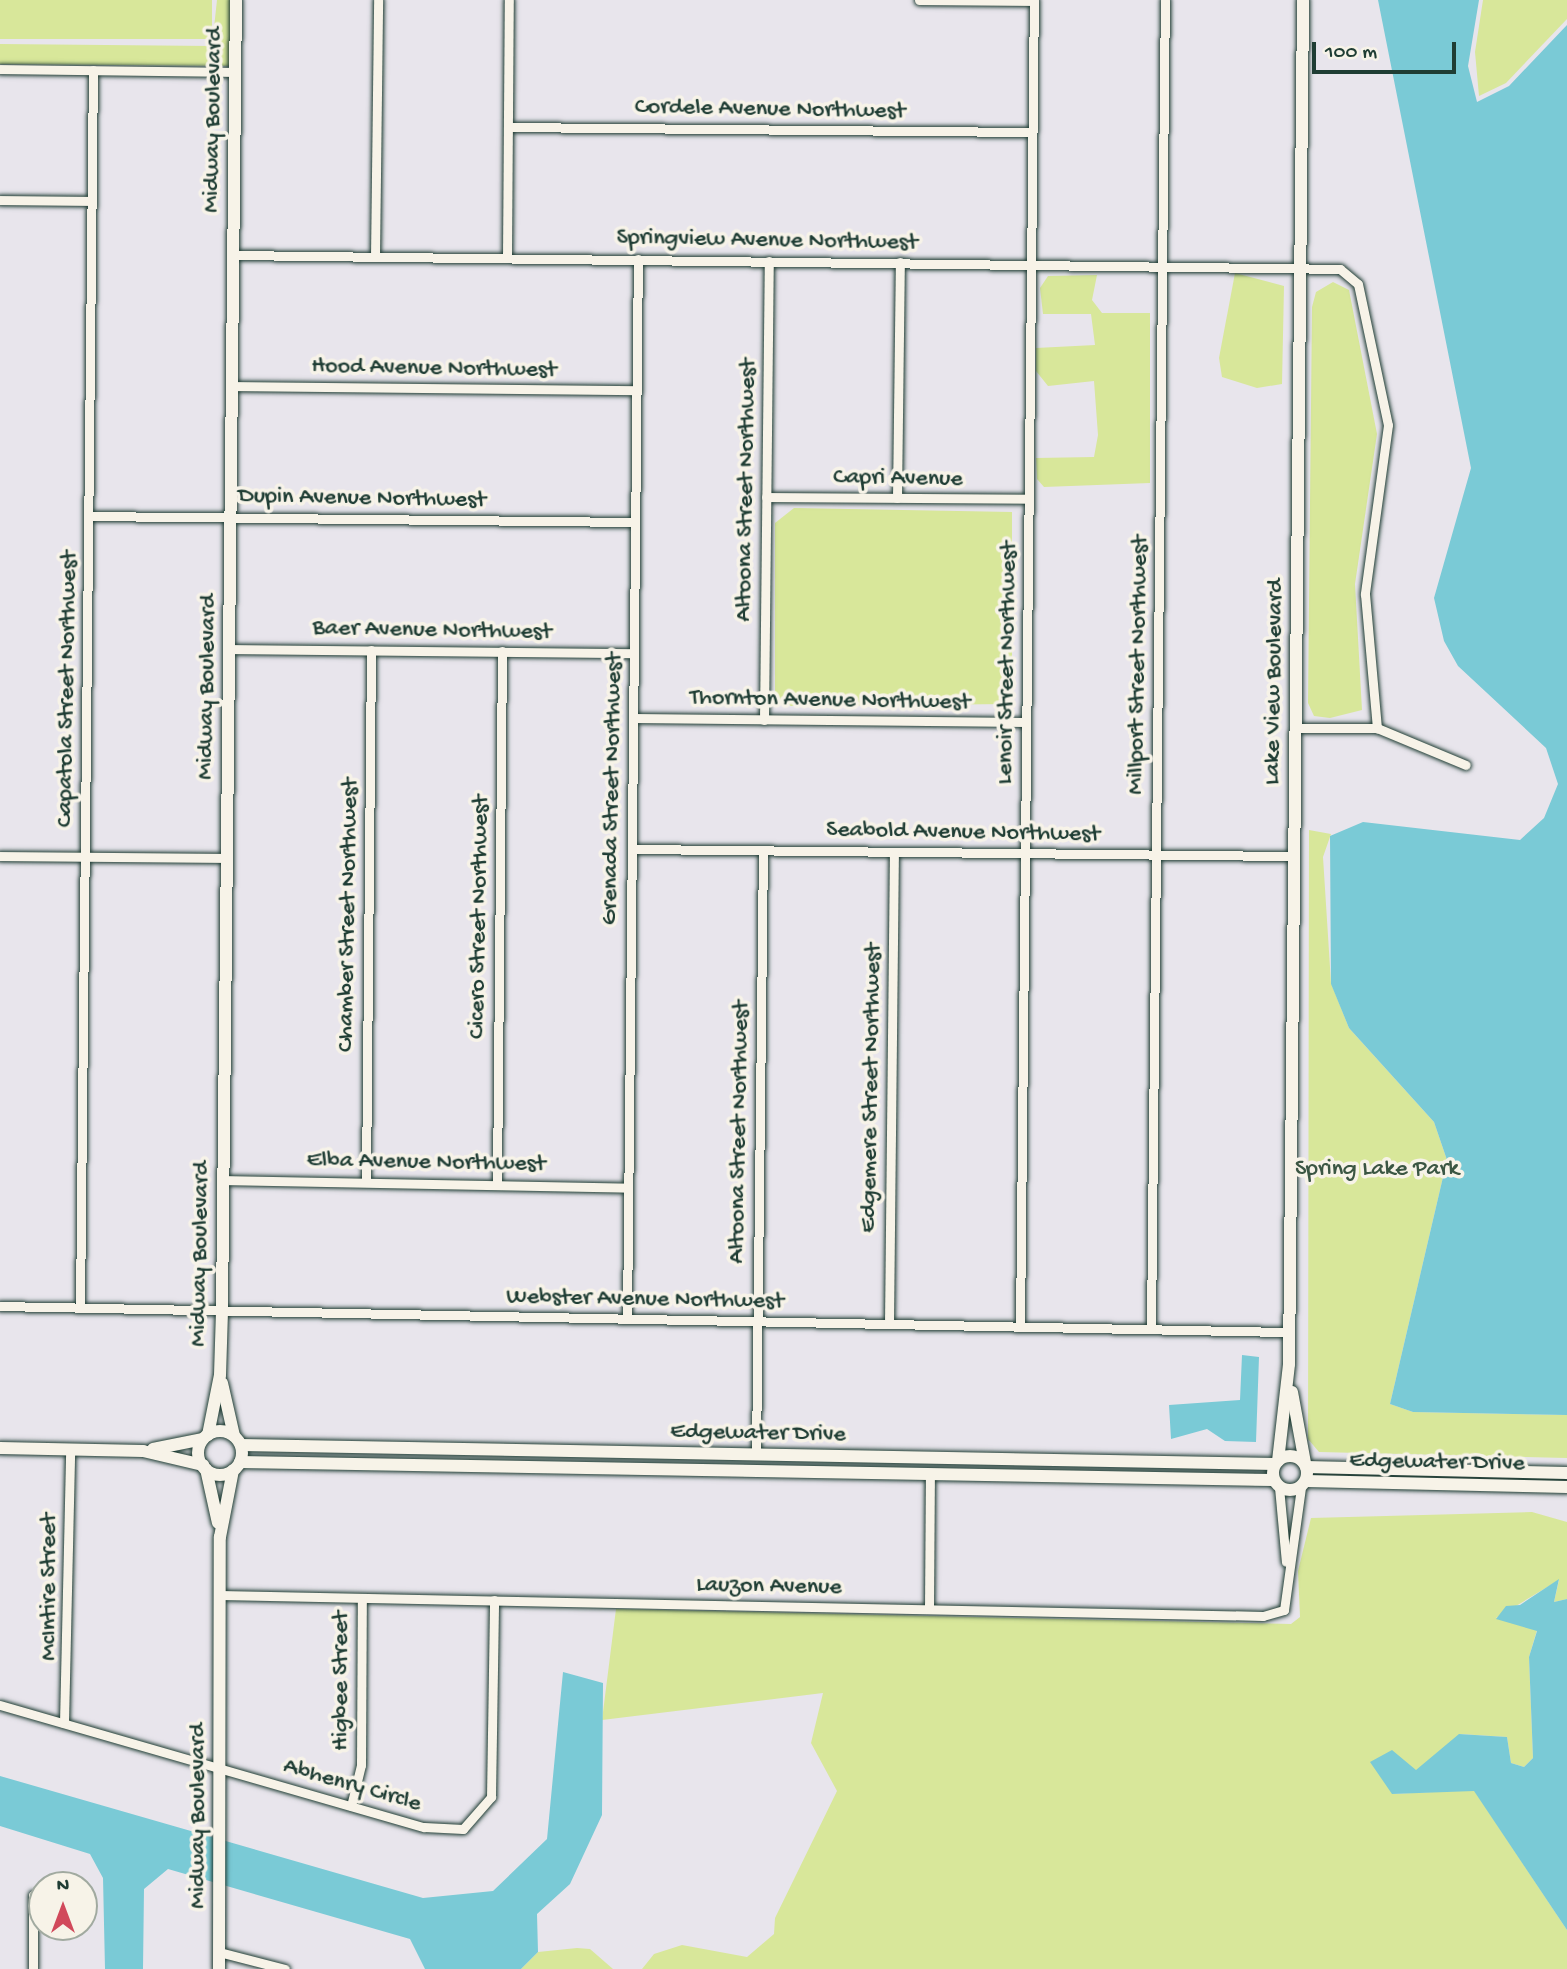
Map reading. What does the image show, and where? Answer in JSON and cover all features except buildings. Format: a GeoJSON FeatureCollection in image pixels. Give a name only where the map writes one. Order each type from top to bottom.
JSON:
{"type":"FeatureCollection","features":[{"type":"Feature","properties":{"kind":"street","name":"Midway Boulevard"},"geometry":{"type":"LineString","coordinates":[[219,1969],[220,1537],[204,1467],[206,1437],[220,1375],[222,1311],[236,0]]}},
{"type":"Feature","properties":{"kind":"street"},"geometry":{"type":"LineString","coordinates":[[375,257],[378,0]]}},
{"type":"Feature","properties":{"kind":"street"},"geometry":{"type":"LineString","coordinates":[[507,258],[509,0]]}},
{"type":"Feature","properties":{"kind":"street"},"geometry":{"type":"LineString","coordinates":[[919,0],[1034,1]]}},
{"type":"Feature","properties":{"kind":"street","name":"Millport Street Northwest"},"geometry":{"type":"LineString","coordinates":[[1151,1329],[1165,0]]}},
{"type":"Feature","properties":{"kind":"street","name":"Lake View Boulevard"},"geometry":{"type":"LineString","coordinates":[[1276,1484],[1276,1462],[1289,1364],[1303,0]]}},
{"type":"Feature","properties":{"kind":"street","name":"Lenoir Street Northwest"},"geometry":{"type":"LineString","coordinates":[[1020,1327],[1034,1]]}},
{"type":"Feature","properties":{"kind":"street"},"geometry":{"type":"LineString","coordinates":[[0,69],[235,72]]}},
{"type":"Feature","properties":{"kind":"street","name":"Capatola Street Northwest"},"geometry":{"type":"LineString","coordinates":[[80,1308],[93,70]]}},
{"type":"Feature","properties":{"kind":"street","name":"Cordele Avenue Northwest"},"geometry":{"type":"LineString","coordinates":[[508,127],[1032,132]]}},
{"type":"Feature","properties":{"kind":"street"},"geometry":{"type":"LineString","coordinates":[[0,200],[92,201]]}},
{"type":"Feature","properties":{"kind":"street","name":"Springview Avenue Northwest"},"geometry":{"type":"LineString","coordinates":[[233,255],[1300,266],[1340,269],[1357,284],[1386,413],[1364,594],[1377,728]]}},
{"type":"Feature","properties":{"kind":"street","name":"Grenada Street Northwest"},"geometry":{"type":"LineString","coordinates":[[627,1319],[638,259]]}},
{"type":"Feature","properties":{"kind":"street","name":"Altoona Street Northwest"},"geometry":{"type":"LineString","coordinates":[[764,720],[769,261]]}},
{"type":"Feature","properties":{"kind":"street"},"geometry":{"type":"LineString","coordinates":[[897,498],[900,262]]}},
{"type":"Feature","properties":{"kind":"street","name":"Hood Avenue Northwest"},"geometry":{"type":"LineString","coordinates":[[232,386],[636,390]]}},
{"type":"Feature","properties":{"kind":"street","name":"Capri Avenue"},"geometry":{"type":"LineString","coordinates":[[766,497],[1029,499]]}},
{"type":"Feature","properties":{"kind":"street","name":"Dupin Avenue Northwest"},"geometry":{"type":"LineString","coordinates":[[89,516],[635,522]]}},
{"type":"Feature","properties":{"kind":"street","name":"Baer Avenue Northwest"},"geometry":{"type":"LineString","coordinates":[[229,649],[634,653]]}},
{"type":"Feature","properties":{"kind":"street","name":"Chamber Street Northwest"},"geometry":{"type":"LineString","coordinates":[[366,1181],[371,650]]}},
{"type":"Feature","properties":{"kind":"street","name":"Cicero Street Northwest"},"geometry":{"type":"LineString","coordinates":[[497,1182],[502,651]]}},
{"type":"Feature","properties":{"kind":"street","name":"Thornton Avenue Northwest"},"geometry":{"type":"LineString","coordinates":[[633,718],[1026,722]]}},
{"type":"Feature","properties":{"kind":"street"},"geometry":{"type":"LineString","coordinates":[[1295,729],[1377,728],[1466,765]]}},
{"type":"Feature","properties":{"kind":"street","name":"Seabold Avenue Northwest"},"geometry":{"type":"LineString","coordinates":[[632,849],[1294,856]]}},
{"type":"Feature","properties":{"kind":"street","name":"Altoona Street Northwest"},"geometry":{"type":"LineString","coordinates":[[756,1455],[763,851]]}},
{"type":"Feature","properties":{"kind":"street","name":"Edgemere Street Northwest"},"geometry":{"type":"LineString","coordinates":[[889,1324],[894,852]]}},
{"type":"Feature","properties":{"kind":"street"},"geometry":{"type":"LineString","coordinates":[[0,856],[227,858]]}},
{"type":"Feature","properties":{"kind":"street","name":"Elba Avenue Northwest"},"geometry":{"type":"LineString","coordinates":[[224,1180],[497,1182],[628,1188]]}},
{"type":"Feature","properties":{"kind":"street","name":"Webster Avenue Northwest"},"geometry":{"type":"LineString","coordinates":[[0,1306],[1289,1332]]}},
{"type":"Feature","properties":{"kind":"street","name":"Lake View Boulevard"},"geometry":{"type":"LineString","coordinates":[[1289,1364],[1305,1465],[1303,1484]]}},
{"type":"Feature","properties":{"kind":"street","name":"Midway Boulevard"},"geometry":{"type":"LineString","coordinates":[[220,1375],[238,1440],[237,1466],[220,1537]]}},
{"type":"Feature","properties":{"kind":"street"},"geometry":{"type":"LineString","coordinates":[[0,1448],[143,1451],[206,1437]]}},
{"type":"Feature","properties":{"kind":"street","name":"Edgewater Drive"},"geometry":{"type":"LineString","coordinates":[[206,1437],[756,1455],[1276,1462],[1291,1456],[1305,1465],[1567,1473]]}},
{"type":"Feature","properties":{"kind":"street","name":"McIntire Street"},"geometry":{"type":"LineString","coordinates":[[64,1723],[70,1450]]}},
{"type":"Feature","properties":{"kind":"street"},"geometry":{"type":"LineString","coordinates":[[143,1451],[204,1467]]}},
{"type":"Feature","properties":{"kind":"street","name":"Edgewater Drive"},"geometry":{"type":"LineString","coordinates":[[204,1467],[1567,1487]]}},
{"type":"Feature","properties":{"kind":"street"},"geometry":{"type":"LineString","coordinates":[[929,1609],[930,1476]]}},
{"type":"Feature","properties":{"kind":"street","name":"Lauzon Avenue"},"geometry":{"type":"LineString","coordinates":[[1276,1484],[1287,1578]]}},
{"type":"Feature","properties":{"kind":"street","name":"Lauzon Avenue"},"geometry":{"type":"LineString","coordinates":[[220,1595],[1263,1616],[1284,1610],[1303,1484]]}},
{"type":"Feature","properties":{"kind":"street","name":"Higbee Street"},"geometry":{"type":"LineString","coordinates":[[351,1805],[361,1765],[362,1598]]}},
{"type":"Feature","properties":{"kind":"street","name":"Abhenry Circle"},"geometry":{"type":"LineString","coordinates":[[0,1705],[351,1805],[450,1831],[463,1829],[485,1811],[493,1769],[494,1600]]}},
{"type":"Feature","properties":{"kind":"street"},"geometry":{"type":"LineString","coordinates":[[33,1941],[33,1969]]}},
{"type":"Feature","properties":{"kind":"street"},"geometry":{"type":"LineString","coordinates":[[219,1952],[285,1969]]}},
{"type":"Feature","properties":{"kind":"green space"},"geometry":{"type":"Polygon","coordinates":[[[0,0],[212,0],[212,39],[0,39],[0,0]]]}},
{"type":"Feature","properties":{"kind":"green space"},"geometry":{"type":"Polygon","coordinates":[[[217,0],[231,0],[230,66],[0,64],[0,44],[212,46],[217,0]]]}},
{"type":"Feature","properties":{"kind":"green space"},"geometry":{"type":"Polygon","coordinates":[[[1483,0],[1567,0],[1567,19],[1506,83],[1479,96],[1475,52],[1483,0]]]}},
{"type":"Feature","properties":{"kind":"green space"},"geometry":{"type":"Polygon","coordinates":[[[1235,273],[1284,286],[1282,384],[1257,388],[1222,377],[1219,358],[1235,273]]]}},
{"type":"Feature","properties":{"kind":"green space"},"geometry":{"type":"Polygon","coordinates":[[[1097,275],[1092,300],[1102,313],[1150,313],[1150,483],[1044,487],[1037,479],[1036,458],[1094,457],[1098,435],[1094,381],[1048,386],[1036,371],[1036,348],[1095,345],[1091,314],[1043,314],[1040,288],[1048,276],[1097,275]]]}},
{"type":"Feature","properties":{"kind":"green space"},"geometry":{"type":"Polygon","coordinates":[[[1333,282],[1349,290],[1377,434],[1355,584],[1362,710],[1330,718],[1314,716],[1308,703],[1312,307],[1316,292],[1333,282]]]}},
{"type":"Feature","properties":{"kind":"green space"},"geometry":{"type":"Polygon","coordinates":[[[794,508],[1012,512],[1012,704],[791,706],[781,701],[775,691],[775,523],[794,508]]]}},
{"type":"Feature","properties":{"kind":"green space","name":"Spring Lake Park"},"geometry":{"type":"Polygon","coordinates":[[[1309,830],[1331,834],[1323,857],[1331,983],[1349,1028],[1434,1122],[1447,1160],[1390,1404],[1413,1412],[1567,1415],[1567,1458],[1319,1452],[1308,1439],[1309,830]]]}},
{"type":"Feature","properties":{"kind":"green space"},"geometry":{"type":"Polygon","coordinates":[[[1532,1512],[1567,1522],[1567,1599],[1554,1602],[1559,1580],[1496,1618],[1537,1630],[1529,1657],[1533,1758],[1524,1767],[1511,1763],[1507,1737],[1460,1734],[1392,1794],[1474,1790],[1567,1930],[1567,1969],[642,1969],[654,1954],[682,1945],[747,1957],[774,1934],[775,1918],[837,1791],[811,1743],[823,1693],[602,1720],[616,1609],[1291,1624],[1300,1617],[1298,1571],[1311,1518],[1532,1512]]]}},
{"type":"Feature","properties":{"kind":"green space"},"geometry":{"type":"Polygon","coordinates":[[[590,1949],[613,1969],[521,1969],[538,1952],[590,1949]]]}},
{"type":"Feature","properties":{"kind":"water"},"geometry":{"type":"Polygon","coordinates":[[[1378,0],[1479,0],[1468,66],[1477,102],[1509,86],[1567,25],[1567,1415],[1413,1412],[1390,1404],[1447,1160],[1434,1122],[1349,1028],[1331,984],[1330,836],[1363,822],[1520,840],[1544,818],[1558,784],[1546,748],[1458,666],[1444,641],[1434,598],[1471,468],[1378,0]]]}},
{"type":"Feature","properties":{"kind":"water"},"geometry":{"type":"Polygon","coordinates":[[[1242,1355],[1259,1357],[1256,1442],[1225,1441],[1207,1429],[1171,1439],[1169,1405],[1240,1400],[1242,1355]]]}},
{"type":"Feature","properties":{"kind":"water"},"geometry":{"type":"Polygon","coordinates":[[[1559,1579],[1554,1602],[1567,1599],[1567,1930],[1474,1791],[1392,1794],[1370,1762],[1392,1750],[1416,1770],[1459,1734],[1507,1737],[1511,1763],[1524,1767],[1533,1758],[1529,1657],[1537,1631],[1496,1619],[1506,1606],[1520,1605],[1559,1579]]]}},
{"type":"Feature","properties":{"kind":"water"},"geometry":{"type":"Polygon","coordinates":[[[563,1672],[603,1683],[602,1815],[570,1884],[537,1914],[538,1952],[521,1969],[425,1969],[410,1939],[168,1869],[144,1889],[143,1969],[105,1969],[103,1878],[90,1854],[0,1826],[0,1776],[423,1898],[493,1891],[547,1839],[563,1672]]]}}]}
